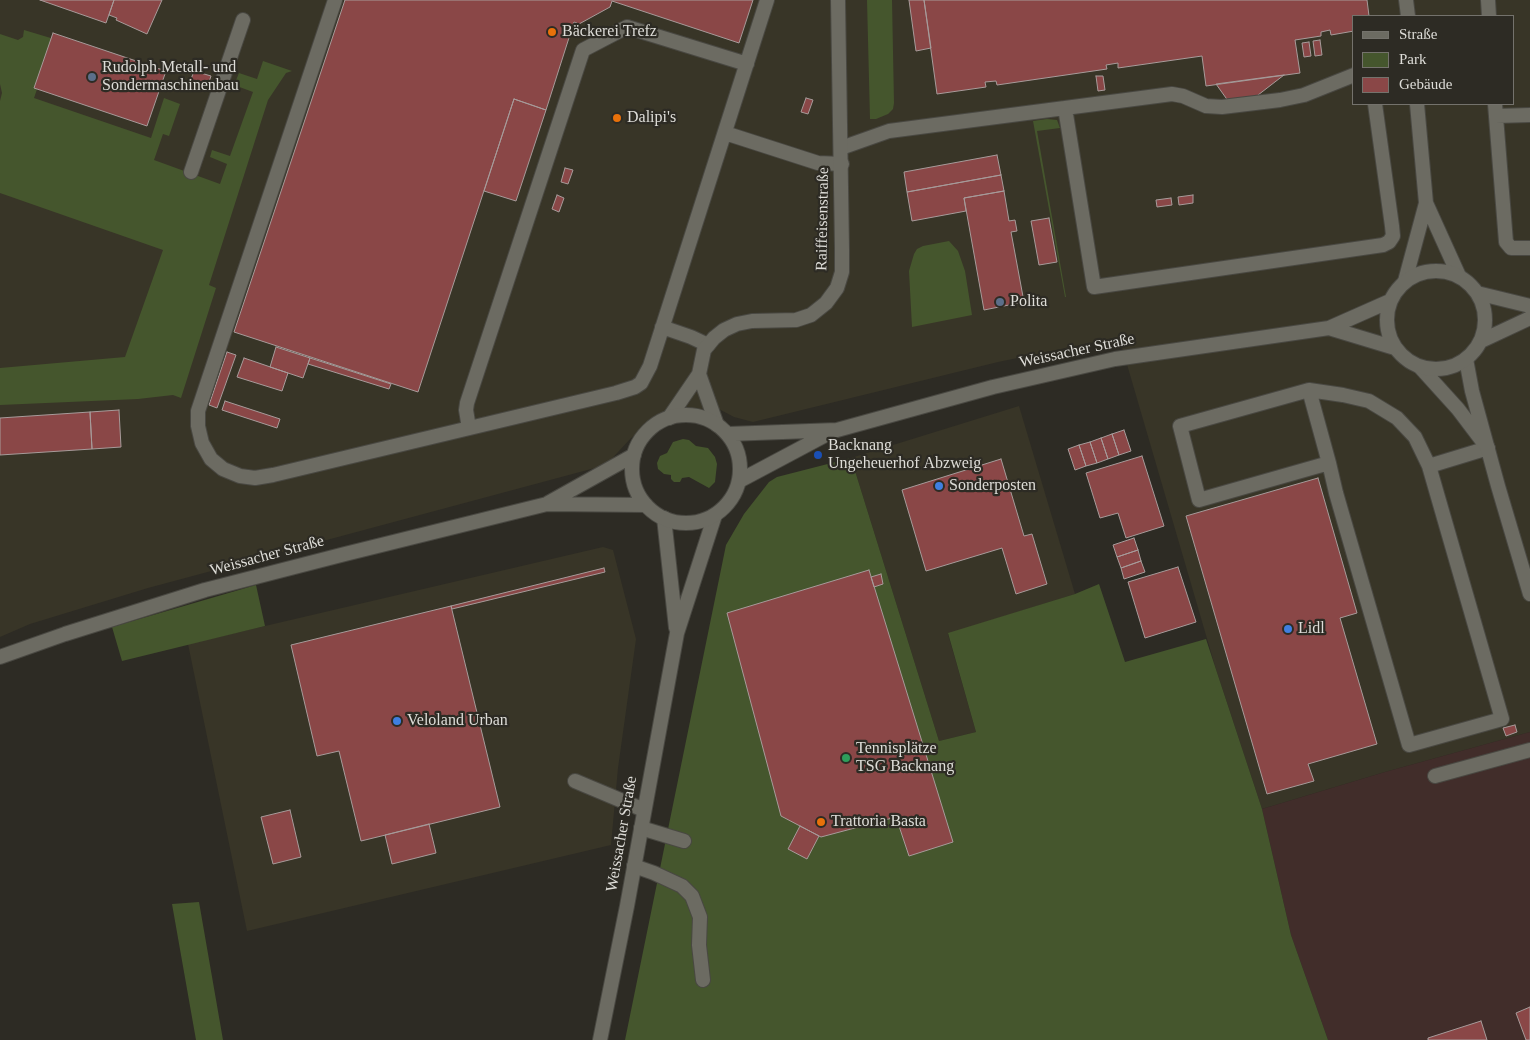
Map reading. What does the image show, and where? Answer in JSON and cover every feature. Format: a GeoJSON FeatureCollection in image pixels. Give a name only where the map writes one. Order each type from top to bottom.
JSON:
{"type":"FeatureCollection","features":[{"type":"Feature","properties":{"kind":"street"},"geometry":{"type":"LineString","coordinates":[[335,0],[198,411],[198,426],[202,443],[211,459],[223,469],[240,476],[255,478],[273,476],[616,393],[641,383],[646,376],[768,0]]}},
{"type":"Feature","properties":{"kind":"street","name":"Raiffeisenstraße"},"geometry":{"type":"LineString","coordinates":[[708,345],[724,330],[737,324],[796,320],[811,315],[826,303],[837,288],[842,272],[842,164],[838,0]]}},
{"type":"Feature","properties":{"kind":"street"},"geometry":{"type":"LineString","coordinates":[[1406,0],[1408,15]]}},
{"type":"Feature","properties":{"kind":"street"},"geometry":{"type":"LineString","coordinates":[[1488,0],[1489,15]]}},
{"type":"Feature","properties":{"kind":"street"},"geometry":{"type":"LineString","coordinates":[[191,172],[243,20]]}},
{"type":"Feature","properties":{"kind":"street"},"geometry":{"type":"LineString","coordinates":[[469,428],[466,410],[467,403],[583,50],[627,27],[747,64]]}},
{"type":"Feature","properties":{"kind":"street"},"geometry":{"type":"LineString","coordinates":[[841,148],[889,132],[1172,94],[1184,96],[1206,106],[1222,107],[1254,104],[1304,95],[1352,75]]}},
{"type":"Feature","properties":{"kind":"street"},"geometry":{"type":"LineString","coordinates":[[1065,108],[1094,287],[1383,245],[1389,242],[1393,236],[1392,226],[1375,105]]}},
{"type":"Feature","properties":{"kind":"street"},"geometry":{"type":"LineString","coordinates":[[1417,105],[1426,203],[1459,276]]}},
{"type":"Feature","properties":{"kind":"street"},"geometry":{"type":"LineString","coordinates":[[1530,115],[1495,110],[1506,242],[1511,248],[1530,248]]}},
{"type":"Feature","properties":{"kind":"street"},"geometry":{"type":"LineString","coordinates":[[725,133],[818,163],[842,164]]}},
{"type":"Feature","properties":{"kind":"street"},"geometry":{"type":"LineString","coordinates":[[1405,281],[1426,203]]}},
{"type":"Feature","properties":{"kind":"street","name":"Weissacher Straße"},"geometry":{"type":"LineString","coordinates":[[1488,448],[1458,408],[1420,367],[1406,359],[1395,348],[1388,333],[1386,317],[1390,301],[1396,290],[1405,281],[1417,274],[1432,270],[1446,271],[1459,276],[1478,293],[1530,306]]}},
{"type":"Feature","properties":{"kind":"street"},"geometry":{"type":"LineString","coordinates":[[1420,367],[1436,369],[1452,367],[1466,359],[1474,351],[1481,341],[1485,329],[1485,316],[1478,293]]}},
{"type":"Feature","properties":{"kind":"street","name":"Weissacher Straße"},"geometry":{"type":"LineString","coordinates":[[739,481],[837,430],[993,387],[1115,358],[1329,328],[1390,301]]}},
{"type":"Feature","properties":{"kind":"street"},"geometry":{"type":"LineString","coordinates":[[1481,341],[1530,318]]}},
{"type":"Feature","properties":{"kind":"street"},"geometry":{"type":"LineString","coordinates":[[662,327],[708,345],[704,350],[699,374],[669,418]]}},
{"type":"Feature","properties":{"kind":"street","name":"Weissacher Straße"},"geometry":{"type":"LineString","coordinates":[[1329,328],[1395,348]]}},
{"type":"Feature","properties":{"kind":"street","name":"Weissacher Straße"},"geometry":{"type":"LineString","coordinates":[[1466,359],[1472,392],[1530,594]]}},
{"type":"Feature","properties":{"kind":"street"},"geometry":{"type":"LineString","coordinates":[[699,374],[717,425]]}},
{"type":"Feature","properties":{"kind":"street"},"geometry":{"type":"LineString","coordinates":[[1309,390],[1328,463],[1409,745],[1502,719],[1429,466],[1415,437],[1398,418],[1369,401],[1343,394],[1309,390],[1180,426],[1199,500],[1328,463]]}},
{"type":"Feature","properties":{"kind":"street","name":"Weissacher Straße"},"geometry":{"type":"LineString","coordinates":[[690,415],[704,418],[717,425],[728,434],[740,460],[739,481],[730,501],[721,511],[714,515],[701,521],[686,524],[671,521],[652,511],[639,494],[634,482],[632,469],[634,455],[645,435],[655,425],[669,418],[690,415]]}},
{"type":"Feature","properties":{"kind":"street","name":"Weissacher Straße"},"geometry":{"type":"LineString","coordinates":[[728,434],[837,430]]}},
{"type":"Feature","properties":{"kind":"street"},"geometry":{"type":"LineString","coordinates":[[1429,466],[1488,448]]}},
{"type":"Feature","properties":{"kind":"street","name":"Weissacher Straße"},"geometry":{"type":"LineString","coordinates":[[546,504],[634,455]]}},
{"type":"Feature","properties":{"kind":"street","name":"Weissacher Straße"},"geometry":{"type":"LineString","coordinates":[[0,657],[65,634],[205,590],[546,504],[646,505]]}},
{"type":"Feature","properties":{"kind":"street","name":"Weissacher Straße"},"geometry":{"type":"LineString","coordinates":[[600,1040],[677,633],[714,515]]}},
{"type":"Feature","properties":{"kind":"street","name":"Weissacher Straße"},"geometry":{"type":"LineString","coordinates":[[664,518],[677,633]]}},
{"type":"Feature","properties":{"kind":"street"},"geometry":{"type":"LineString","coordinates":[[1435,776],[1530,750]]}},
{"type":"Feature","properties":{"kind":"street"},"geometry":{"type":"LineString","coordinates":[[575,781],[644,810]]}},
{"type":"Feature","properties":{"kind":"street"},"geometry":{"type":"LineString","coordinates":[[641,828],[684,841]]}},
{"type":"Feature","properties":{"kind":"street"},"geometry":{"type":"LineString","coordinates":[[634,866],[654,872],[682,886],[692,896],[700,917],[699,945],[703,980]]}},
{"type":"Feature","properties":{"kind":"shaded area"},"geometry":{"type":"Polygon","coordinates":[[[0,0],[1530,0],[1530,732],[1385,772],[1262,809],[1215,666],[1119,337],[998,362],[753,422],[734,417],[717,408],[667,412],[631,438],[606,465],[148,588],[30,624],[0,637],[0,0]]]}},
{"type":"Feature","properties":{"kind":"shaded area"},"geometry":{"type":"Polygon","coordinates":[[[1019,406],[1075,594],[948,634],[976,732],[939,741],[851,458],[1019,406]]]}},
{"type":"Feature","properties":{"kind":"shaded area"},"geometry":{"type":"Polygon","coordinates":[[[603,547],[613,550],[636,639],[618,768],[611,845],[247,931],[188,644],[603,547]]]}},
{"type":"Feature","properties":{"kind":"shaded area"},"geometry":{"type":"Polygon","coordinates":[[[1530,732],[1530,1040],[1328,1040],[1291,935],[1262,809],[1385,772],[1530,732]]]}},
{"type":"Feature","properties":{"kind":"green space"},"geometry":{"type":"Polygon","coordinates":[[[867,0],[892,0],[894,103],[893,109],[888,114],[876,119],[870,119],[867,0]]]}},
{"type":"Feature","properties":{"kind":"green space"},"geometry":{"type":"Polygon","coordinates":[[[24,30],[54,39],[34,98],[151,138],[164,98],[180,104],[169,136],[163,134],[154,160],[220,184],[227,164],[210,157],[212,150],[230,156],[253,92],[234,85],[239,73],[257,79],[263,61],[292,71],[286,73],[268,100],[209,285],[216,288],[181,398],[173,395],[138,399],[0,405],[0,368],[125,357],[163,250],[0,193],[0,101],[2,93],[0,84],[0,34],[18,40],[23,37],[24,30]]]}},
{"type":"Feature","properties":{"kind":"green space"},"geometry":{"type":"Polygon","coordinates":[[[1057,120],[1060,128],[1037,131],[1066,297],[1033,121],[1057,120]]]}},
{"type":"Feature","properties":{"kind":"green space"},"geometry":{"type":"Polygon","coordinates":[[[949,241],[958,251],[965,271],[972,315],[912,327],[909,271],[914,254],[917,249],[923,246],[949,241]]]}},
{"type":"Feature","properties":{"kind":"green space"},"geometry":{"type":"Polygon","coordinates":[[[683,439],[689,440],[696,446],[708,448],[715,457],[717,464],[715,482],[709,488],[689,477],[682,478],[680,482],[674,482],[671,479],[671,475],[664,474],[658,469],[657,463],[660,456],[667,453],[673,442],[683,439]]]}},
{"type":"Feature","properties":{"kind":"green space","name":"Tennisplätze TSG Backnang"},"geometry":{"type":"Polygon","coordinates":[[[851,458],[939,741],[976,732],[948,633],[1075,594],[1099,584],[1125,662],[1206,639],[1262,809],[1291,935],[1328,1040],[625,1040],[726,545],[744,514],[769,482],[777,477],[851,458]]]}},
{"type":"Feature","properties":{"kind":"green space"},"geometry":{"type":"Polygon","coordinates":[[[256,585],[265,626],[122,661],[112,627],[256,585]]]}},
{"type":"Feature","properties":{"kind":"green space"},"geometry":{"type":"Polygon","coordinates":[[[199,902],[223,1040],[196,1040],[172,904],[199,902]]]}},
{"type":"Feature","properties":{"kind":"building"},"geometry":{"type":"Polygon","coordinates":[[[40,0],[114,0],[106,23],[40,0]]]}},
{"type":"Feature","properties":{"kind":"building"},"geometry":{"type":"Polygon","coordinates":[[[114,0],[162,0],[147,34],[109,15],[114,0]]]}},
{"type":"Feature","properties":{"kind":"building"},"geometry":{"type":"Polygon","coordinates":[[[345,0],[753,0],[739,43],[612,1],[610,7],[579,24],[574,22],[546,110],[514,99],[418,392],[234,332],[345,0]]]}},
{"type":"Feature","properties":{"kind":"building"},"geometry":{"type":"Polygon","coordinates":[[[909,0],[924,0],[931,48],[916,51],[909,0]]]}},
{"type":"Feature","properties":{"kind":"building"},"geometry":{"type":"Polygon","coordinates":[[[924,0],[1367,0],[1369,15],[1352,15],[1352,31],[1331,35],[1330,30],[1321,32],[1321,36],[1295,40],[1300,73],[1206,86],[1202,56],[1118,68],[1118,63],[1106,65],[1107,69],[997,85],[996,81],[985,82],[986,87],[937,94],[924,0]]]}},
{"type":"Feature","properties":{"kind":"building"},"geometry":{"type":"Polygon","coordinates":[[[53,33],[166,71],[147,126],[34,88],[53,33]]]}},
{"type":"Feature","properties":{"kind":"building"},"geometry":{"type":"Polygon","coordinates":[[[1320,40],[1322,55],[1315,56],[1313,41],[1320,40]]]}},
{"type":"Feature","properties":{"kind":"building"},"geometry":{"type":"Polygon","coordinates":[[[1309,42],[1311,56],[1304,57],[1302,43],[1309,42]]]}},
{"type":"Feature","properties":{"kind":"building"},"geometry":{"type":"Polygon","coordinates":[[[194,71],[211,76],[207,88],[190,82],[194,71]]]}},
{"type":"Feature","properties":{"kind":"building"},"geometry":{"type":"Polygon","coordinates":[[[1284,75],[1236,112],[1216,84],[1268,77],[1284,75]]]}},
{"type":"Feature","properties":{"kind":"building"},"geometry":{"type":"Polygon","coordinates":[[[1096,76],[1103,76],[1105,90],[1098,91],[1096,76]]]}},
{"type":"Feature","properties":{"kind":"building"},"geometry":{"type":"Polygon","coordinates":[[[806,98],[813,100],[808,114],[801,112],[806,98]]]}},
{"type":"Feature","properties":{"kind":"building"},"geometry":{"type":"Polygon","coordinates":[[[514,99],[546,110],[516,201],[484,191],[514,99]]]}},
{"type":"Feature","properties":{"kind":"building"},"geometry":{"type":"Polygon","coordinates":[[[997,155],[1001,175],[907,192],[904,172],[997,155]]]}},
{"type":"Feature","properties":{"kind":"building"},"geometry":{"type":"Polygon","coordinates":[[[565,168],[573,170],[568,184],[561,182],[565,168]]]}},
{"type":"Feature","properties":{"kind":"building"},"geometry":{"type":"Polygon","coordinates":[[[1001,175],[1004,191],[964,198],[966,211],[912,221],[907,192],[1001,175]]]}},
{"type":"Feature","properties":{"kind":"building"},"geometry":{"type":"Polygon","coordinates":[[[1004,191],[1009,221],[1015,220],[1017,231],[1011,232],[1024,302],[984,310],[964,198],[1004,191]]]}},
{"type":"Feature","properties":{"kind":"building"},"geometry":{"type":"Polygon","coordinates":[[[557,195],[564,198],[559,212],[552,209],[557,195]]]}},
{"type":"Feature","properties":{"kind":"building"},"geometry":{"type":"Polygon","coordinates":[[[1193,195],[1193,203],[1179,205],[1178,197],[1193,195]]]}},
{"type":"Feature","properties":{"kind":"building"},"geometry":{"type":"Polygon","coordinates":[[[1171,198],[1172,205],[1157,207],[1156,200],[1171,198]]]}},
{"type":"Feature","properties":{"kind":"building"},"geometry":{"type":"Polygon","coordinates":[[[1049,218],[1057,262],[1039,265],[1031,221],[1049,218]]]}},
{"type":"Feature","properties":{"kind":"building"},"geometry":{"type":"Polygon","coordinates":[[[276,347],[310,358],[303,378],[270,367],[276,347]]]}},
{"type":"Feature","properties":{"kind":"building"},"geometry":{"type":"Polygon","coordinates":[[[227,352],[236,355],[217,408],[209,405],[227,352]]]}},
{"type":"Feature","properties":{"kind":"building"},"geometry":{"type":"Polygon","coordinates":[[[244,358],[288,373],[282,391],[237,377],[244,358]]]}},
{"type":"Feature","properties":{"kind":"building"},"geometry":{"type":"Polygon","coordinates":[[[310,358],[391,384],[389,389],[308,364],[310,358]]]}},
{"type":"Feature","properties":{"kind":"building"},"geometry":{"type":"Polygon","coordinates":[[[225,401],[280,419],[277,428],[222,410],[225,401]]]}},
{"type":"Feature","properties":{"kind":"building"},"geometry":{"type":"Polygon","coordinates":[[[119,410],[121,447],[92,449],[90,412],[119,410]]]}},
{"type":"Feature","properties":{"kind":"building"},"geometry":{"type":"Polygon","coordinates":[[[90,412],[92,449],[0,455],[0,418],[90,412]]]}},
{"type":"Feature","properties":{"kind":"building"},"geometry":{"type":"Polygon","coordinates":[[[1124,430],[1131,451],[1119,455],[1112,434],[1124,430]]]}},
{"type":"Feature","properties":{"kind":"building"},"geometry":{"type":"Polygon","coordinates":[[[1112,434],[1119,455],[1108,459],[1101,438],[1112,434]]]}},
{"type":"Feature","properties":{"kind":"building"},"geometry":{"type":"Polygon","coordinates":[[[1101,438],[1108,459],[1097,463],[1090,442],[1101,438]]]}},
{"type":"Feature","properties":{"kind":"building"},"geometry":{"type":"Polygon","coordinates":[[[1090,442],[1097,463],[1086,466],[1079,445],[1090,442]]]}},
{"type":"Feature","properties":{"kind":"building"},"geometry":{"type":"Polygon","coordinates":[[[1079,445],[1086,466],[1075,470],[1068,449],[1079,445]]]}},
{"type":"Feature","properties":{"kind":"building"},"geometry":{"type":"Polygon","coordinates":[[[1142,456],[1164,526],[1126,538],[1118,513],[1100,518],[1086,473],[1142,456]]]}},
{"type":"Feature","properties":{"kind":"building"},"geometry":{"type":"Polygon","coordinates":[[[1001,459],[1024,536],[1032,534],[1047,584],[1016,594],[1002,548],[926,571],[902,490],[1001,459]]]}},
{"type":"Feature","properties":{"kind":"building"},"geometry":{"type":"Polygon","coordinates":[[[1318,478],[1357,613],[1340,618],[1377,744],[1308,764],[1314,781],[1267,794],[1186,516],[1318,478]]]}},
{"type":"Feature","properties":{"kind":"building"},"geometry":{"type":"Polygon","coordinates":[[[1134,538],[1138,550],[1117,557],[1113,545],[1134,538]]]}},
{"type":"Feature","properties":{"kind":"building"},"geometry":{"type":"Polygon","coordinates":[[[1138,550],[1141,561],[1121,568],[1117,557],[1138,550]]]}},
{"type":"Feature","properties":{"kind":"building"},"geometry":{"type":"Polygon","coordinates":[[[1141,561],[1145,572],[1124,579],[1121,568],[1141,561]]]}},
{"type":"Feature","properties":{"kind":"building"},"geometry":{"type":"Polygon","coordinates":[[[1178,567],[1196,622],[1145,638],[1128,582],[1178,567]]]}},
{"type":"Feature","properties":{"kind":"building"},"geometry":{"type":"Polygon","coordinates":[[[604,568],[605,572],[452,609],[451,606],[604,568]]]}},
{"type":"Feature","properties":{"kind":"building"},"geometry":{"type":"Polygon","coordinates":[[[869,570],[953,842],[909,856],[896,817],[821,837],[781,816],[727,613],[869,570]]]}},
{"type":"Feature","properties":{"kind":"building"},"geometry":{"type":"Polygon","coordinates":[[[881,574],[883,584],[874,587],[871,577],[881,574]]]}},
{"type":"Feature","properties":{"kind":"building"},"geometry":{"type":"Polygon","coordinates":[[[451,606],[500,807],[361,841],[339,751],[317,756],[291,645],[451,606]]]}},
{"type":"Feature","properties":{"kind":"building"},"geometry":{"type":"Polygon","coordinates":[[[1515,725],[1517,732],[1506,736],[1503,728],[1515,725]]]}},
{"type":"Feature","properties":{"kind":"building"},"geometry":{"type":"Polygon","coordinates":[[[290,810],[301,857],[273,864],[261,817],[290,810]]]}},
{"type":"Feature","properties":{"kind":"building"},"geometry":{"type":"Polygon","coordinates":[[[429,824],[436,853],[392,864],[385,835],[429,824]]]}},
{"type":"Feature","properties":{"kind":"building"},"geometry":{"type":"Polygon","coordinates":[[[800,826],[819,836],[807,859],[788,849],[800,826]]]}},
{"type":"Feature","properties":{"kind":"building"},"geometry":{"type":"Polygon","coordinates":[[[1530,1007],[1530,1040],[1526,1040],[1516,1013],[1530,1007]]]}},
{"type":"Feature","properties":{"kind":"building"},"geometry":{"type":"Polygon","coordinates":[[[1481,1021],[1487,1040],[1428,1040],[1428,1038],[1481,1021]]]}},
{"type":"Feature","properties":{"kind":"place","name":"Bäckerei Trefz"},"geometry":{"type":"Point","coordinates":[552,32]}},
{"type":"Feature","properties":{"kind":"place","name":"Rudolph Metall- und Sondermaschinenbau"},"geometry":{"type":"Point","coordinates":[92,77]}},
{"type":"Feature","properties":{"kind":"place","name":"Dalipi's"},"geometry":{"type":"Point","coordinates":[617,118]}},
{"type":"Feature","properties":{"kind":"place","name":"Polita"},"geometry":{"type":"Point","coordinates":[1000,302]}},
{"type":"Feature","properties":{"kind":"place","name":"Backnang Ungeheuerhof Abzweig"},"geometry":{"type":"Point","coordinates":[818,455]}},
{"type":"Feature","properties":{"kind":"place","name":"Sonderposten"},"geometry":{"type":"Point","coordinates":[939,486]}},
{"type":"Feature","properties":{"kind":"place","name":"Lidl"},"geometry":{"type":"Point","coordinates":[1288,629]}},
{"type":"Feature","properties":{"kind":"place","name":"Veloland Urban"},"geometry":{"type":"Point","coordinates":[397,721]}},
{"type":"Feature","properties":{"kind":"place","name":"Tennisplätze TSG Backnang"},"geometry":{"type":"Point","coordinates":[846,758]}},
{"type":"Feature","properties":{"kind":"place","name":"Trattoria Basta"},"geometry":{"type":"Point","coordinates":[821,822]}}]}
